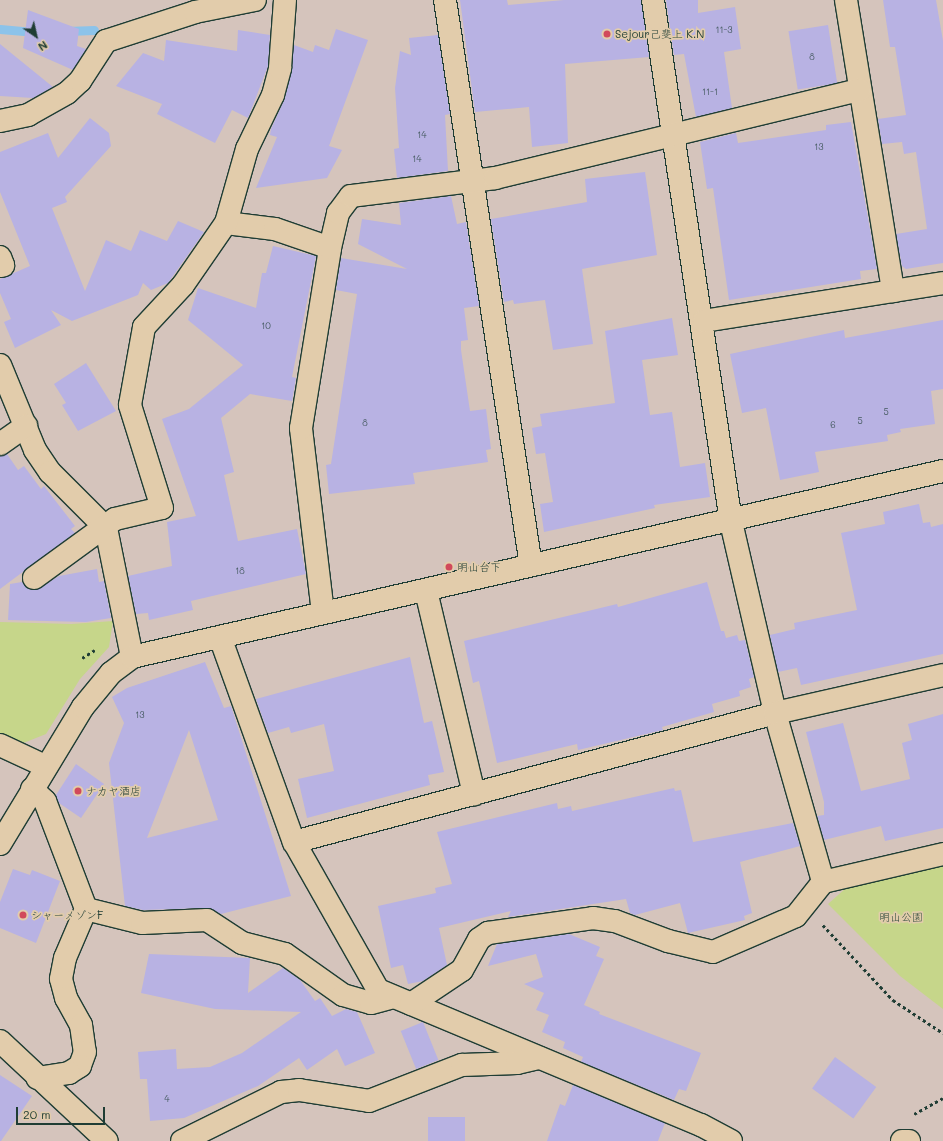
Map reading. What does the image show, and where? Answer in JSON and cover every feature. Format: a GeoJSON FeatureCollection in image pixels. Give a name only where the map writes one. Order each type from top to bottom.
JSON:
{"type":"FeatureCollection","features":[{"type":"Feature","properties":{"kind":"street"},"geometry":{"type":"LineString","coordinates":[[0,121],[28,115],[67,93],[80,80],[106,41],[186,7],[255,0]]}},
{"type":"Feature","properties":{"kind":"street"},"geometry":{"type":"LineString","coordinates":[[34,578],[106,528],[115,519],[162,508],[130,405],[144,327],[183,285],[226,223],[247,149],[273,95],[279,75],[285,0]]}},
{"type":"Feature","properties":{"kind":"street"},"geometry":{"type":"LineString","coordinates":[[445,0],[471,181],[531,566]]}},
{"type":"Feature","properties":{"kind":"street"},"geometry":{"type":"LineString","coordinates":[[654,0],[673,137],[704,322],[731,522],[775,713],[823,882]]}},
{"type":"Feature","properties":{"kind":"street"},"geometry":{"type":"LineString","coordinates":[[846,0],[893,291]]}},
{"type":"Feature","properties":{"kind":"street"},"geometry":{"type":"LineString","coordinates":[[323,613],[301,428],[330,248],[338,213],[351,196],[471,181],[673,137],[860,90]]}},
{"type":"Feature","properties":{"kind":"street"},"geometry":{"type":"LineString","coordinates":[[226,223],[275,229],[330,248]]}},
{"type":"Feature","properties":{"kind":"street"},"geometry":{"type":"LineString","coordinates":[[0,257],[3,265],[0,266]]}},
{"type":"Feature","properties":{"kind":"street"},"geometry":{"type":"LineString","coordinates":[[704,322],[943,283]]}},
{"type":"Feature","properties":{"kind":"street"},"geometry":{"type":"LineString","coordinates":[[0,365],[26,426],[50,472],[106,528],[132,657]]}},
{"type":"Feature","properties":{"kind":"street"},"geometry":{"type":"LineString","coordinates":[[0,444],[26,426]]}},
{"type":"Feature","properties":{"kind":"street"},"geometry":{"type":"LineString","coordinates":[[0,844],[45,766],[96,689],[132,657],[731,522],[943,471]]}},
{"type":"Feature","properties":{"kind":"street"},"geometry":{"type":"LineString","coordinates":[[426,590],[474,794]]}},
{"type":"Feature","properties":{"kind":"street"},"geometry":{"type":"LineString","coordinates":[[220,637],[294,842],[378,990],[701,1125],[731,1141]]}},
{"type":"Feature","properties":{"kind":"street"},"geometry":{"type":"LineString","coordinates":[[294,842],[775,713],[943,675]]}},
{"type":"Feature","properties":{"kind":"street"},"geometry":{"type":"LineString","coordinates":[[0,745],[45,766]]}},
{"type":"Feature","properties":{"kind":"street"},"geometry":{"type":"LineString","coordinates":[[32,789],[45,801],[86,909],[65,958],[61,979],[66,998],[81,1025],[84,1052],[80,1066],[69,1073],[37,1078]]}},
{"type":"Feature","properties":{"kind":"street"},"geometry":{"type":"LineString","coordinates":[[86,909],[142,924],[207,920],[242,943],[285,954],[343,995],[371,1003],[402,1000],[424,992],[458,974],[479,939],[488,933],[593,918],[615,921],[668,941],[712,952],[796,916],[823,882],[943,854]]}},
{"type":"Feature","properties":{"kind":"street"},"geometry":{"type":"LineString","coordinates":[[0,1040],[37,1078],[107,1141]]}},
{"type":"Feature","properties":{"kind":"street"},"geometry":{"type":"LineString","coordinates":[[182,1141],[281,1092],[299,1090],[369,1101],[462,1065],[517,1063],[539,1058]]}},
{"type":"Feature","properties":{"kind":"street"},"geometry":{"type":"LineString","coordinates":[[902,1141],[909,1141]]}},
{"type":"Feature","properties":{"kind":"path"},"geometry":{"type":"LineString","coordinates":[[82,658],[99,647]]}},
{"type":"Feature","properties":{"kind":"path"},"geometry":{"type":"LineString","coordinates":[[806,905],[893,1000],[943,1033]]}},
{"type":"Feature","properties":{"kind":"path"},"geometry":{"type":"LineString","coordinates":[[911,1117],[943,1098]]}},
{"type":"Feature","properties":{"kind":"green space"},"geometry":{"type":"Polygon","coordinates":[[[113,621],[109,647],[80,679],[46,734],[21,744],[0,735],[0,622],[71,624],[113,621]]]}},
{"type":"Feature","properties":{"kind":"green space","name":"明山公園"},"geometry":{"type":"Polygon","coordinates":[[[943,864],[943,1009],[900,976],[828,904],[846,888],[943,864]]]}},
{"type":"Feature","properties":{"kind":"building"},"geometry":{"type":"Polygon","coordinates":[[[460,0],[507,0],[508,5],[564,0],[641,0],[649,57],[565,64],[568,143],[532,147],[529,107],[475,112],[460,0]]]}},
{"type":"Feature","properties":{"kind":"building"},"geometry":{"type":"Polygon","coordinates":[[[666,0],[698,0],[698,13],[735,7],[741,49],[724,52],[732,108],[696,117],[684,54],[674,55],[666,0]]]}},
{"type":"Feature","properties":{"kind":"building"},"geometry":{"type":"Polygon","coordinates":[[[883,0],[936,0],[943,41],[943,263],[906,269],[902,266],[896,234],[927,229],[916,152],[904,154],[902,142],[882,144],[878,119],[906,115],[895,47],[890,47],[883,0]]]}},
{"type":"Feature","properties":{"kind":"building"},"geometry":{"type":"Polygon","coordinates":[[[28,10],[79,29],[77,46],[86,49],[73,70],[23,48],[28,10]]]}},
{"type":"Feature","properties":{"kind":"building"},"geometry":{"type":"Polygon","coordinates":[[[828,25],[837,83],[798,90],[788,31],[828,25]]]}},
{"type":"Feature","properties":{"kind":"building"},"geometry":{"type":"Polygon","coordinates":[[[336,29],[368,40],[329,146],[342,150],[327,178],[256,188],[277,137],[270,135],[271,129],[285,98],[294,45],[313,52],[315,45],[329,50],[336,29]]]}},
{"type":"Feature","properties":{"kind":"building"},"geometry":{"type":"Polygon","coordinates":[[[238,30],[270,35],[268,66],[248,118],[232,110],[215,143],[157,114],[162,104],[116,86],[143,53],[164,61],[166,40],[237,51],[238,30]]]}},
{"type":"Feature","properties":{"kind":"building"},"geometry":{"type":"Polygon","coordinates":[[[438,35],[450,114],[445,115],[448,171],[397,178],[394,149],[399,148],[395,88],[400,51],[411,55],[409,38],[438,35]]]}},
{"type":"Feature","properties":{"kind":"building"},"geometry":{"type":"Polygon","coordinates":[[[0,44],[53,87],[33,98],[0,96],[0,44]]]}},
{"type":"Feature","properties":{"kind":"building"},"geometry":{"type":"Polygon","coordinates":[[[90,118],[109,133],[111,146],[65,197],[67,202],[52,208],[85,291],[106,240],[131,251],[140,230],[167,241],[178,221],[204,232],[168,283],[151,290],[143,283],[138,295],[72,321],[51,310],[61,325],[15,348],[4,322],[11,319],[0,293],[0,279],[30,266],[0,192],[0,152],[48,133],[58,158],[90,118]]]}},
{"type":"Feature","properties":{"kind":"building"},"geometry":{"type":"Polygon","coordinates":[[[851,122],[877,269],[860,271],[861,279],[729,300],[713,188],[707,189],[700,142],[736,133],[738,143],[826,130],[826,125],[851,122]]]}},
{"type":"Feature","properties":{"kind":"building"},"geometry":{"type":"Polygon","coordinates":[[[645,172],[657,255],[582,269],[593,344],[553,350],[545,300],[514,304],[513,300],[504,302],[491,219],[587,202],[585,179],[645,172]]]}},
{"type":"Feature","properties":{"kind":"building"},"geometry":{"type":"Polygon","coordinates":[[[451,196],[457,224],[466,222],[479,306],[464,308],[468,340],[461,341],[461,350],[470,411],[486,409],[491,449],[486,450],[488,462],[413,473],[415,484],[329,494],[326,465],[331,464],[357,294],[336,290],[341,258],[407,269],[358,244],[362,219],[401,225],[399,203],[451,196]]]}},
{"type":"Feature","properties":{"kind":"building"},"geometry":{"type":"Polygon","coordinates":[[[273,246],[316,256],[292,377],[296,378],[292,401],[250,394],[221,418],[234,472],[224,475],[238,541],[297,529],[306,574],[191,601],[193,610],[149,620],[148,613],[136,614],[128,576],[172,566],[167,522],[196,516],[162,419],[189,409],[243,365],[188,320],[198,288],[256,308],[262,273],[266,273],[273,246]]]}},
{"type":"Feature","properties":{"kind":"building"},"geometry":{"type":"Polygon","coordinates":[[[672,318],[678,355],[642,360],[650,415],[672,412],[680,467],[705,463],[710,497],[654,505],[655,508],[544,532],[540,504],[553,502],[545,453],[536,454],[532,428],[542,426],[540,414],[615,403],[605,331],[672,318]]]}},
{"type":"Feature","properties":{"kind":"building"},"geometry":{"type":"Polygon","coordinates":[[[943,320],[943,389],[931,391],[935,424],[900,429],[901,432],[887,435],[888,441],[815,452],[819,472],[780,480],[766,408],[742,413],[730,354],[844,330],[845,338],[943,320]]]}},
{"type":"Feature","properties":{"kind":"building"},"geometry":{"type":"Polygon","coordinates":[[[86,363],[116,411],[78,431],[62,405],[66,403],[54,384],[86,363]]]}},
{"type":"Feature","properties":{"kind":"building"},"geometry":{"type":"Polygon","coordinates":[[[7,454],[18,470],[24,466],[41,489],[44,486],[75,526],[71,529],[75,533],[0,589],[0,456],[7,454]]]}},
{"type":"Feature","properties":{"kind":"building"},"geometry":{"type":"Polygon","coordinates":[[[919,504],[923,523],[930,522],[931,527],[943,524],[943,654],[801,685],[797,668],[778,672],[770,635],[795,629],[794,623],[857,610],[841,533],[885,524],[883,512],[919,504]]]}},
{"type":"Feature","properties":{"kind":"building"},"geometry":{"type":"Polygon","coordinates":[[[97,569],[99,582],[104,581],[111,618],[86,622],[8,620],[10,584],[22,582],[29,589],[36,590],[59,576],[97,569]]]}},
{"type":"Feature","properties":{"kind":"building"},"geometry":{"type":"Polygon","coordinates":[[[707,582],[721,631],[724,631],[726,638],[737,635],[739,641],[745,640],[754,677],[749,679],[751,687],[739,691],[740,696],[712,704],[714,712],[662,727],[663,730],[578,750],[577,744],[497,763],[479,681],[473,683],[464,641],[617,604],[618,607],[707,582]]]}},
{"type":"Feature","properties":{"kind":"building"},"geometry":{"type":"Polygon","coordinates":[[[410,657],[424,723],[432,721],[444,772],[428,775],[430,785],[307,818],[298,779],[334,771],[324,724],[291,733],[289,727],[268,733],[256,699],[410,657]]]}},
{"type":"Feature","properties":{"kind":"building"},"geometry":{"type":"Polygon","coordinates":[[[205,662],[224,708],[231,706],[291,896],[221,914],[206,908],[143,910],[125,906],[109,763],[124,723],[112,697],[127,688],[205,662]],[[189,730],[147,838],[218,820],[189,730]]]}},
{"type":"Feature","properties":{"kind":"building"},"geometry":{"type":"Polygon","coordinates":[[[943,714],[943,828],[885,841],[881,826],[824,840],[817,816],[824,815],[824,802],[806,732],[843,723],[861,791],[910,779],[902,743],[912,740],[908,724],[943,714]]]}},
{"type":"Feature","properties":{"kind":"building"},"geometry":{"type":"Polygon","coordinates":[[[76,764],[104,784],[81,818],[59,803],[56,795],[76,764]]]}},
{"type":"Feature","properties":{"kind":"building"},"geometry":{"type":"Polygon","coordinates":[[[674,788],[675,791],[681,790],[693,842],[793,823],[800,846],[740,862],[752,913],[744,916],[745,920],[688,933],[680,903],[635,915],[630,913],[626,899],[508,917],[511,911],[439,928],[447,965],[423,981],[408,984],[403,965],[391,968],[378,906],[436,893],[435,888],[452,884],[437,832],[557,803],[558,809],[571,806],[572,811],[674,788]]]}},
{"type":"Feature","properties":{"kind":"building","name":"シャーメゾンF"},"geometry":{"type":"Polygon","coordinates":[[[13,869],[30,875],[32,870],[60,881],[36,943],[0,928],[0,902],[13,869]]]}},
{"type":"Feature","properties":{"kind":"building"},"geometry":{"type":"Polygon","coordinates":[[[569,934],[600,947],[596,956],[604,959],[584,1005],[600,1012],[599,1014],[701,1053],[686,1091],[679,1089],[674,1100],[581,1062],[583,1057],[563,1048],[565,1042],[542,1032],[549,1015],[536,1010],[544,993],[524,984],[543,977],[536,954],[488,966],[497,944],[569,934]]]}},
{"type":"Feature","properties":{"kind":"building"},"geometry":{"type":"Polygon","coordinates":[[[149,954],[250,958],[248,993],[283,968],[300,980],[315,1001],[320,998],[332,1016],[346,1009],[357,1012],[375,1053],[345,1066],[337,1049],[307,1070],[299,1058],[258,1086],[184,1118],[150,1121],[147,1079],[140,1079],[138,1052],[176,1049],[177,1069],[210,1067],[242,1053],[301,1012],[215,1009],[141,993],[149,954]]]}},
{"type":"Feature","properties":{"kind":"building"},"geometry":{"type":"Polygon","coordinates":[[[423,1022],[438,1060],[416,1069],[401,1031],[423,1022]]]}},
{"type":"Feature","properties":{"kind":"building"},"geometry":{"type":"Polygon","coordinates":[[[835,1057],[876,1087],[853,1119],[812,1089],[835,1057]]]}},
{"type":"Feature","properties":{"kind":"building"},"geometry":{"type":"Polygon","coordinates":[[[0,1075],[32,1096],[1,1141],[0,1141],[0,1075]]]}},
{"type":"Feature","properties":{"kind":"building"},"geometry":{"type":"Polygon","coordinates":[[[573,1085],[665,1123],[658,1141],[547,1141],[560,1104],[565,1106],[573,1085]]]}},
{"type":"Feature","properties":{"kind":"building"},"geometry":{"type":"Polygon","coordinates":[[[428,1117],[465,1117],[465,1141],[428,1141],[428,1117]]]}},
{"type":"Feature","properties":{"kind":"waterway"},"geometry":{"type":"LineString","coordinates":[[0,29],[36,32]]}},
{"type":"Feature","properties":{"kind":"waterway"},"geometry":{"type":"LineString","coordinates":[[67,31],[94,30]]}},
{"type":"Feature","properties":{"kind":"place","name":"Sejour己斐上 K.N"},"geometry":{"type":"Point","coordinates":[607,34]}},
{"type":"Feature","properties":{"kind":"place","name":"明山台下"},"geometry":{"type":"Point","coordinates":[449,567]}},
{"type":"Feature","properties":{"kind":"place","name":"ナカヤ酒店"},"geometry":{"type":"Point","coordinates":[78,791]}},
{"type":"Feature","properties":{"kind":"place","name":"シャーメゾンF"},"geometry":{"type":"Point","coordinates":[23,915]}}]}
